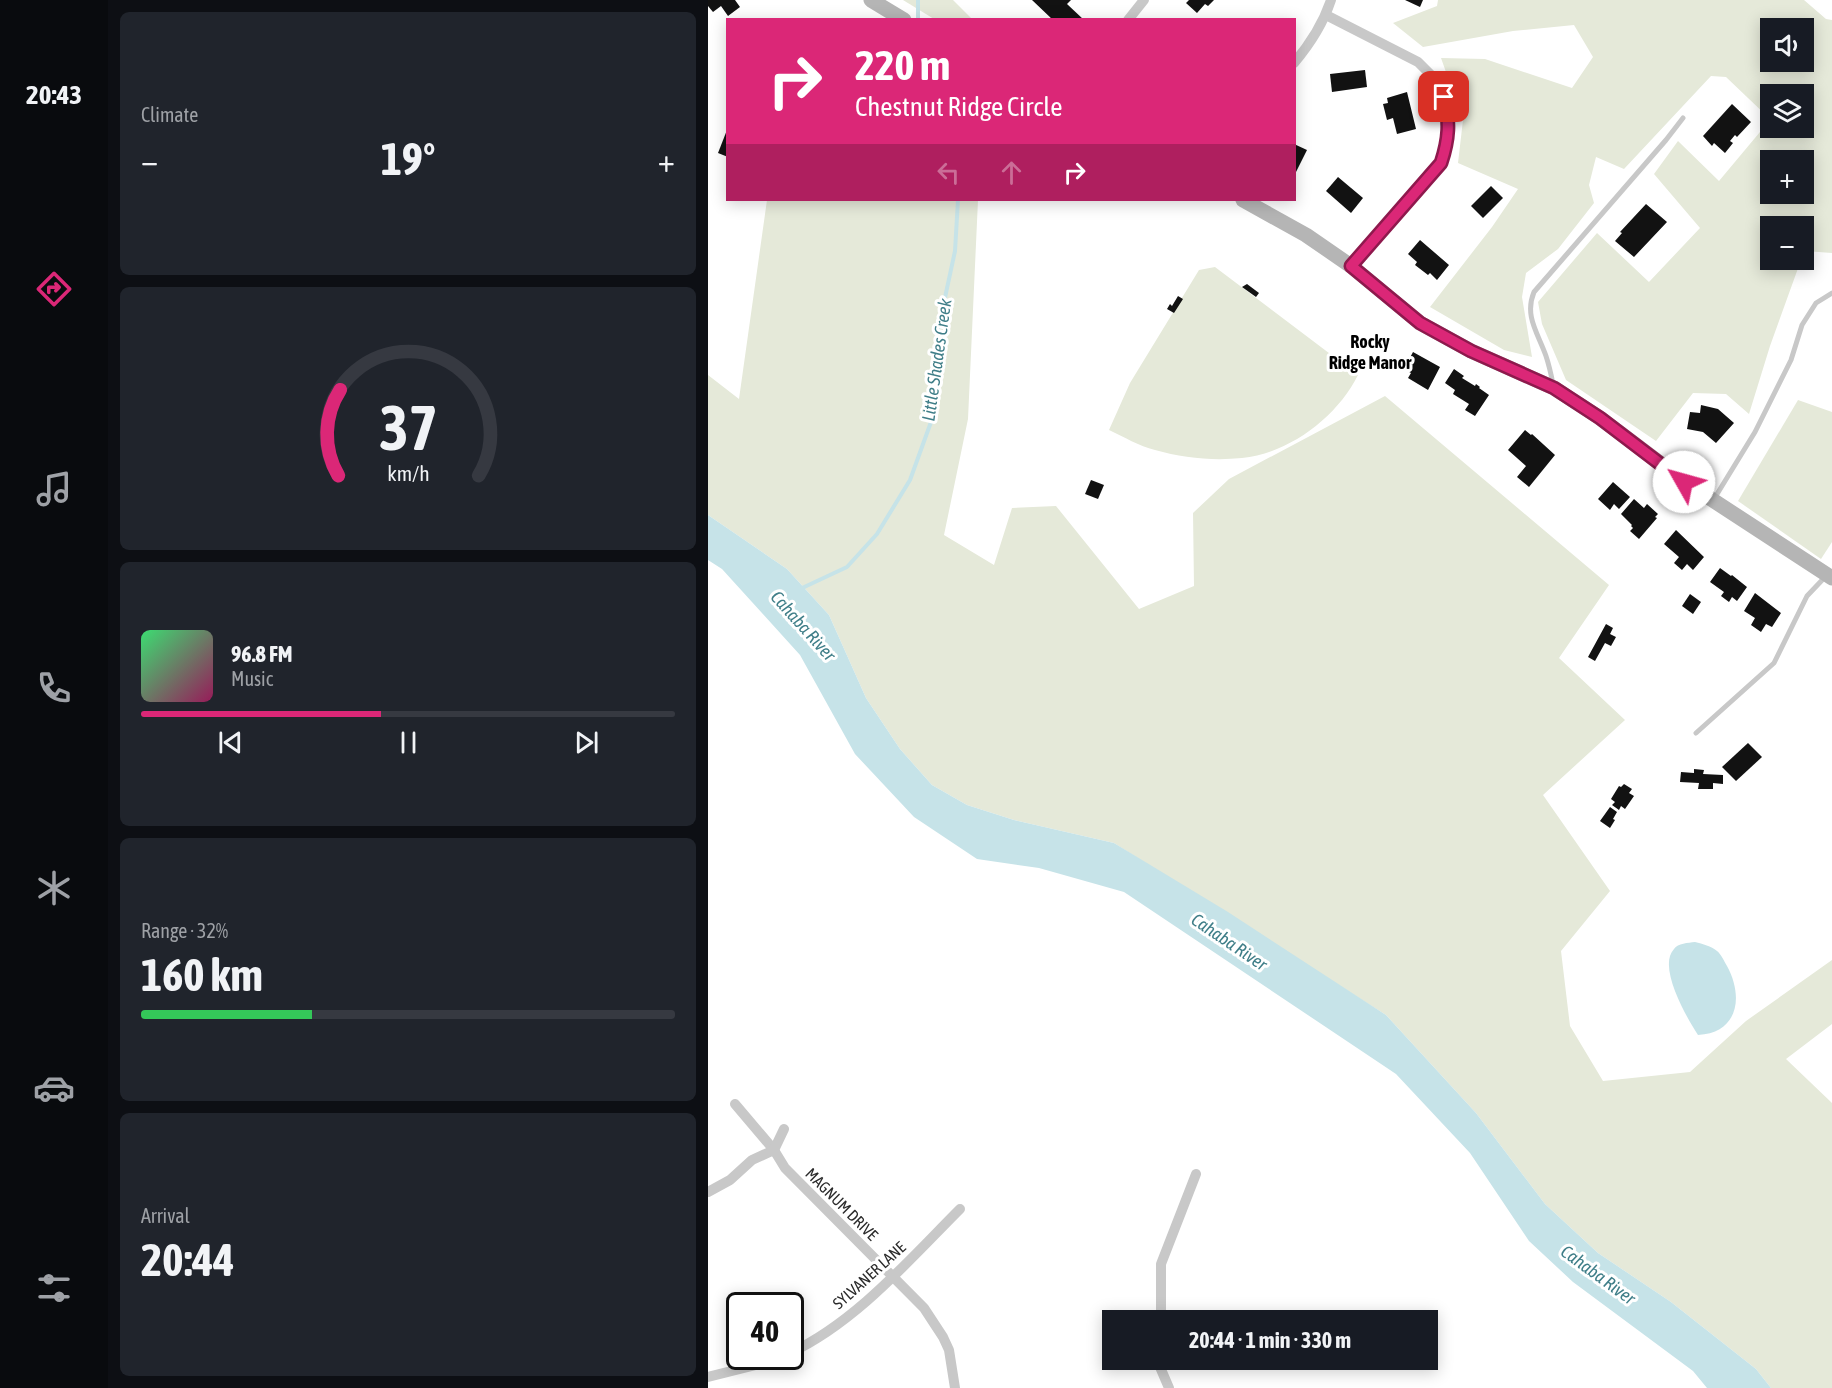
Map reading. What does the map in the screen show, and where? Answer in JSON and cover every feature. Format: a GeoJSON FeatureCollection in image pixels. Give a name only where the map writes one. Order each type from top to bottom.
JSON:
{"type":"FeatureCollection","features":[{"type":"Feature","properties":{"kind":"street"},"geometry":{"type":"LineString","coordinates":[[871,0],[901,18]]}},
{"type":"Feature","properties":{"kind":"street"},"geometry":{"type":"LineString","coordinates":[[1130,18],[1144,0]]}},
{"type":"Feature","properties":{"kind":"street"},"geometry":{"type":"LineString","coordinates":[[1296,60],[1313,39],[1331,0]]}},
{"type":"Feature","properties":{"kind":"street"},"geometry":{"type":"LineString","coordinates":[[1326,15],[1418,62],[1435,79],[1444,97],[1448,117],[1448,144],[1441,163],[1351,266]]}},
{"type":"Feature","properties":{"kind":"street"},"geometry":{"type":"LineString","coordinates":[[1245,201],[1306,235],[1351,266],[1420,323],[1471,351],[1554,388],[1600,418],[1684,482],[1830,576]]}},
{"type":"Feature","properties":{"kind":"street","name":"MAGNUM DRIVE"},"geometry":{"type":"LineString","coordinates":[[735,1104],[774,1150],[785,1168],[924,1308],[949,1350],[955,1388]]}},
{"type":"Feature","properties":{"kind":"street"},"geometry":{"type":"LineString","coordinates":[[708,1192],[730,1180],[752,1160],[774,1150],[784,1129]]}},
{"type":"Feature","properties":{"kind":"street"},"geometry":{"type":"LineString","coordinates":[[1161,1310],[1161,1264],[1196,1174]]}},
{"type":"Feature","properties":{"kind":"street","name":"SYLVANER LANE"},"geometry":{"type":"LineString","coordinates":[[804,1347],[838,1324],[893,1276],[960,1209]]}},
{"type":"Feature","properties":{"kind":"street"},"geometry":{"type":"LineString","coordinates":[[708,1377],[735,1370]]}},
{"type":"Feature","properties":{"kind":"street"},"geometry":{"type":"LineString","coordinates":[[1161,1370],[1169,1388]]}},
{"type":"Feature","properties":{"kind":"lane"},"geometry":{"type":"LineString","coordinates":[[1554,388],[1546,355],[1531,323],[1530,305],[1534,292],[1683,118]]}},
{"type":"Feature","properties":{"kind":"lane"},"geometry":{"type":"LineString","coordinates":[[1713,501],[1755,432],[1791,360],[1802,325],[1816,303],[1832,293]]}},
{"type":"Feature","properties":{"kind":"lane"},"geometry":{"type":"LineString","coordinates":[[1696,733],[1774,663],[1807,596],[1830,576]]}},
{"type":"Feature","properties":{"kind":"green space"},"geometry":{"type":"Polygon","coordinates":[[[903,0],[953,0],[971,18],[932,18],[903,0]]]}},
{"type":"Feature","properties":{"kind":"green space"},"geometry":{"type":"Polygon","coordinates":[[[1438,0],[1804,0],[1826,19],[1832,20],[1832,253],[1814,252],[1814,216],[1760,216],[1760,270],[1797,270],[1749,414],[1726,394],[1693,393],[1656,441],[1566,380],[1542,324],[1538,302],[1597,233],[1649,282],[1700,228],[1654,174],[1678,141],[1719,181],[1760,132],[1760,138],[1814,138],[1814,84],[1760,84],[1760,109],[1726,77],[1711,76],[1624,169],[1596,157],[1589,185],[1594,203],[1558,249],[1526,273],[1522,297],[1532,357],[1504,350],[1430,307],[1492,227],[1518,189],[1458,163],[1463,120],[1441,58],[1485,59],[1572,88],[1593,57],[1574,25],[1513,31],[1423,47],[1393,23],[1437,6],[1438,0]]]}},
{"type":"Feature","properties":{"kind":"green space"},"geometry":{"type":"Polygon","coordinates":[[[767,201],[978,201],[968,419],[944,535],[994,565],[1012,508],[1056,506],[1139,609],[1194,586],[1193,513],[1229,479],[1385,396],[1609,585],[1559,658],[1625,720],[1543,795],[1610,891],[1561,951],[1570,1026],[1603,1081],[1690,1072],[1746,1021],[1832,960],[1832,1024],[1786,1059],[1832,1103],[1832,1388],[1771,1388],[1756,1369],[1671,1302],[1598,1253],[1545,1204],[1476,1113],[1386,1015],[1114,843],[1014,820],[967,805],[932,785],[900,749],[866,698],[829,615],[787,569],[708,515],[708,375],[739,399],[767,201]]]}},
{"type":"Feature","properties":{"kind":"green space"},"geometry":{"type":"Polygon","coordinates":[[[1215,267],[1358,375],[1349,390],[1325,418],[1294,441],[1260,455],[1242,458],[1209,459],[1176,455],[1143,446],[1109,430],[1130,383],[1199,270],[1215,267]]]}},
{"type":"Feature","properties":{"kind":"green space"},"geometry":{"type":"Polygon","coordinates":[[[1798,400],[1832,412],[1832,542],[1821,559],[1738,501],[1798,400]]]}},
{"type":"Feature","properties":{"kind":"water","name":"Cahaba River"},"geometry":{"type":"Polygon","coordinates":[[[708,515],[787,569],[829,615],[866,698],[900,749],[932,785],[967,805],[1014,820],[1114,843],[1228,912],[1386,1015],[1476,1113],[1545,1204],[1598,1253],[1671,1302],[1756,1369],[1771,1388],[1707,1388],[1693,1371],[1573,1282],[1529,1241],[1470,1153],[1396,1074],[1124,892],[1039,868],[977,859],[914,817],[855,754],[800,655],[722,569],[708,560],[708,515]]]}},
{"type":"Feature","properties":{"kind":"water"},"geometry":{"type":"Polygon","coordinates":[[[1695,942],[1712,948],[1721,956],[1732,978],[1736,1001],[1734,1011],[1722,1028],[1698,1035],[1676,992],[1669,968],[1670,957],[1676,947],[1695,942]]]}},
{"type":"Feature","properties":{"kind":"building"},"geometry":{"type":"Polygon","coordinates":[[[708,0],[735,0],[740,7],[728,16],[721,6],[713,12],[708,6],[708,0]]]}},
{"type":"Feature","properties":{"kind":"building"},"geometry":{"type":"Polygon","coordinates":[[[1032,0],[1071,0],[1067,4],[1082,18],[1051,18],[1032,0]]]}},
{"type":"Feature","properties":{"kind":"building"},"geometry":{"type":"Polygon","coordinates":[[[1189,0],[1214,0],[1208,6],[1205,4],[1197,13],[1186,3],[1189,0]]]}},
{"type":"Feature","properties":{"kind":"building"},"geometry":{"type":"Polygon","coordinates":[[[1405,0],[1423,0],[1420,7],[1405,0]]]}},
{"type":"Feature","properties":{"kind":"building"},"geometry":{"type":"Polygon","coordinates":[[[1365,70],[1367,87],[1332,92],[1330,74],[1365,70]]]}},
{"type":"Feature","properties":{"kind":"building"},"geometry":{"type":"Polygon","coordinates":[[[1407,92],[1416,129],[1397,134],[1393,118],[1387,120],[1383,104],[1388,103],[1387,98],[1407,92]]]}},
{"type":"Feature","properties":{"kind":"building"},"geometry":{"type":"Polygon","coordinates":[[[1732,104],[1751,122],[1737,137],[1735,135],[1730,141],[1733,143],[1725,153],[1714,143],[1712,146],[1703,136],[1732,104]]]}},
{"type":"Feature","properties":{"kind":"building"},"geometry":{"type":"Polygon","coordinates":[[[726,133],[726,156],[718,153],[726,133]]]}},
{"type":"Feature","properties":{"kind":"building"},"geometry":{"type":"Polygon","coordinates":[[[1296,145],[1307,150],[1296,172],[1296,145]]]}},
{"type":"Feature","properties":{"kind":"building"},"geometry":{"type":"Polygon","coordinates":[[[1338,177],[1363,198],[1351,213],[1326,191],[1338,177]]]}},
{"type":"Feature","properties":{"kind":"building"},"geometry":{"type":"Polygon","coordinates":[[[1491,186],[1503,198],[1483,218],[1471,206],[1491,186]]]}},
{"type":"Feature","properties":{"kind":"building"},"geometry":{"type":"Polygon","coordinates":[[[1646,204],[1667,222],[1634,257],[1615,241],[1622,233],[1620,232],[1646,204]]]}},
{"type":"Feature","properties":{"kind":"building"},"geometry":{"type":"Polygon","coordinates":[[[1420,240],[1449,265],[1437,280],[1430,273],[1428,275],[1415,265],[1417,262],[1408,254],[1420,240]]]}},
{"type":"Feature","properties":{"kind":"building"},"geometry":{"type":"Polygon","coordinates":[[[1247,284],[1259,293],[1256,297],[1242,287],[1247,284]]]}},
{"type":"Feature","properties":{"kind":"building"},"geometry":{"type":"Polygon","coordinates":[[[1178,296],[1183,299],[1174,313],[1167,309],[1170,304],[1172,306],[1178,296]]]}},
{"type":"Feature","properties":{"kind":"building"},"geometry":{"type":"Polygon","coordinates":[[[1413,352],[1440,367],[1428,390],[1408,378],[1411,373],[1404,369],[1413,352]]]}},
{"type":"Feature","properties":{"kind":"building"},"geometry":{"type":"Polygon","coordinates":[[[1454,369],[1464,376],[1462,378],[1475,386],[1476,384],[1489,395],[1475,416],[1465,410],[1469,404],[1453,394],[1455,390],[1445,383],[1454,369]]]}},
{"type":"Feature","properties":{"kind":"building"},"geometry":{"type":"Polygon","coordinates":[[[1701,405],[1718,409],[1734,423],[1716,443],[1703,432],[1687,429],[1690,412],[1700,413],[1701,405]]]}},
{"type":"Feature","properties":{"kind":"building"},"geometry":{"type":"Polygon","coordinates":[[[1525,430],[1555,455],[1529,487],[1517,477],[1526,466],[1508,450],[1525,430]]]}},
{"type":"Feature","properties":{"kind":"building"},"geometry":{"type":"Polygon","coordinates":[[[1091,480],[1104,485],[1098,499],[1085,494],[1091,480]]]}},
{"type":"Feature","properties":{"kind":"building"},"geometry":{"type":"Polygon","coordinates":[[[1613,482],[1630,497],[1619,509],[1614,504],[1610,510],[1598,499],[1613,482]]]}},
{"type":"Feature","properties":{"kind":"building"},"geometry":{"type":"Polygon","coordinates":[[[1634,499],[1644,508],[1647,504],[1658,514],[1639,539],[1630,531],[1633,528],[1632,525],[1621,514],[1634,499]]]}},
{"type":"Feature","properties":{"kind":"building"},"geometry":{"type":"Polygon","coordinates":[[[1676,530],[1704,557],[1693,570],[1687,564],[1682,570],[1674,563],[1679,557],[1664,544],[1676,530]]]}},
{"type":"Feature","properties":{"kind":"building"},"geometry":{"type":"Polygon","coordinates":[[[1720,568],[1747,587],[1737,601],[1732,597],[1729,602],[1721,596],[1724,592],[1710,582],[1720,568]]]}},
{"type":"Feature","properties":{"kind":"building"},"geometry":{"type":"Polygon","coordinates":[[[1755,593],[1781,613],[1772,627],[1766,624],[1761,632],[1751,625],[1755,618],[1744,611],[1755,593]]]}},
{"type":"Feature","properties":{"kind":"building"},"geometry":{"type":"Polygon","coordinates":[[[1690,594],[1701,602],[1693,614],[1682,606],[1690,594]]]}},
{"type":"Feature","properties":{"kind":"building"},"geometry":{"type":"Polygon","coordinates":[[[1606,624],[1613,628],[1610,634],[1616,637],[1611,646],[1605,643],[1595,661],[1588,657],[1606,624]]]}},
{"type":"Feature","properties":{"kind":"building"},"geometry":{"type":"Polygon","coordinates":[[[1748,743],[1762,757],[1736,781],[1722,767],[1748,743]]]}},
{"type":"Feature","properties":{"kind":"building"},"geometry":{"type":"Polygon","coordinates":[[[1694,769],[1704,770],[1703,774],[1723,775],[1723,784],[1713,783],[1713,789],[1698,789],[1699,783],[1680,782],[1681,772],[1694,773],[1694,769]]]}},
{"type":"Feature","properties":{"kind":"building"},"geometry":{"type":"Polygon","coordinates":[[[1624,784],[1632,789],[1629,793],[1634,796],[1625,809],[1621,806],[1619,810],[1612,805],[1615,802],[1611,799],[1619,786],[1624,784]]]}},
{"type":"Feature","properties":{"kind":"building"},"geometry":{"type":"Polygon","coordinates":[[[1610,807],[1617,812],[1610,828],[1600,821],[1610,807]]]}},
{"type":"Feature","properties":{"kind":"waterway","name":"Little Shades Creek"},"geometry":{"type":"LineString","coordinates":[[918,0],[918,18]]}},
{"type":"Feature","properties":{"kind":"waterway","name":"Little Shades Creek"},"geometry":{"type":"LineString","coordinates":[[800,589],[847,567],[877,534],[910,480],[931,422],[938,330],[955,251],[958,201]]}},
{"type":"Feature","properties":{"kind":"district","name":"Rocky Ridge Manor"},"geometry":{"type":"Point","coordinates":[1370,352]}},
{"type":"Feature","properties":{"kind":"route"},"geometry":{"type":"LineString","coordinates":[[1444,97],[1448,117],[1448,144],[1441,163],[1351,266],[1420,323],[1471,351],[1554,388],[1600,418],[1684,482]]}}]}
